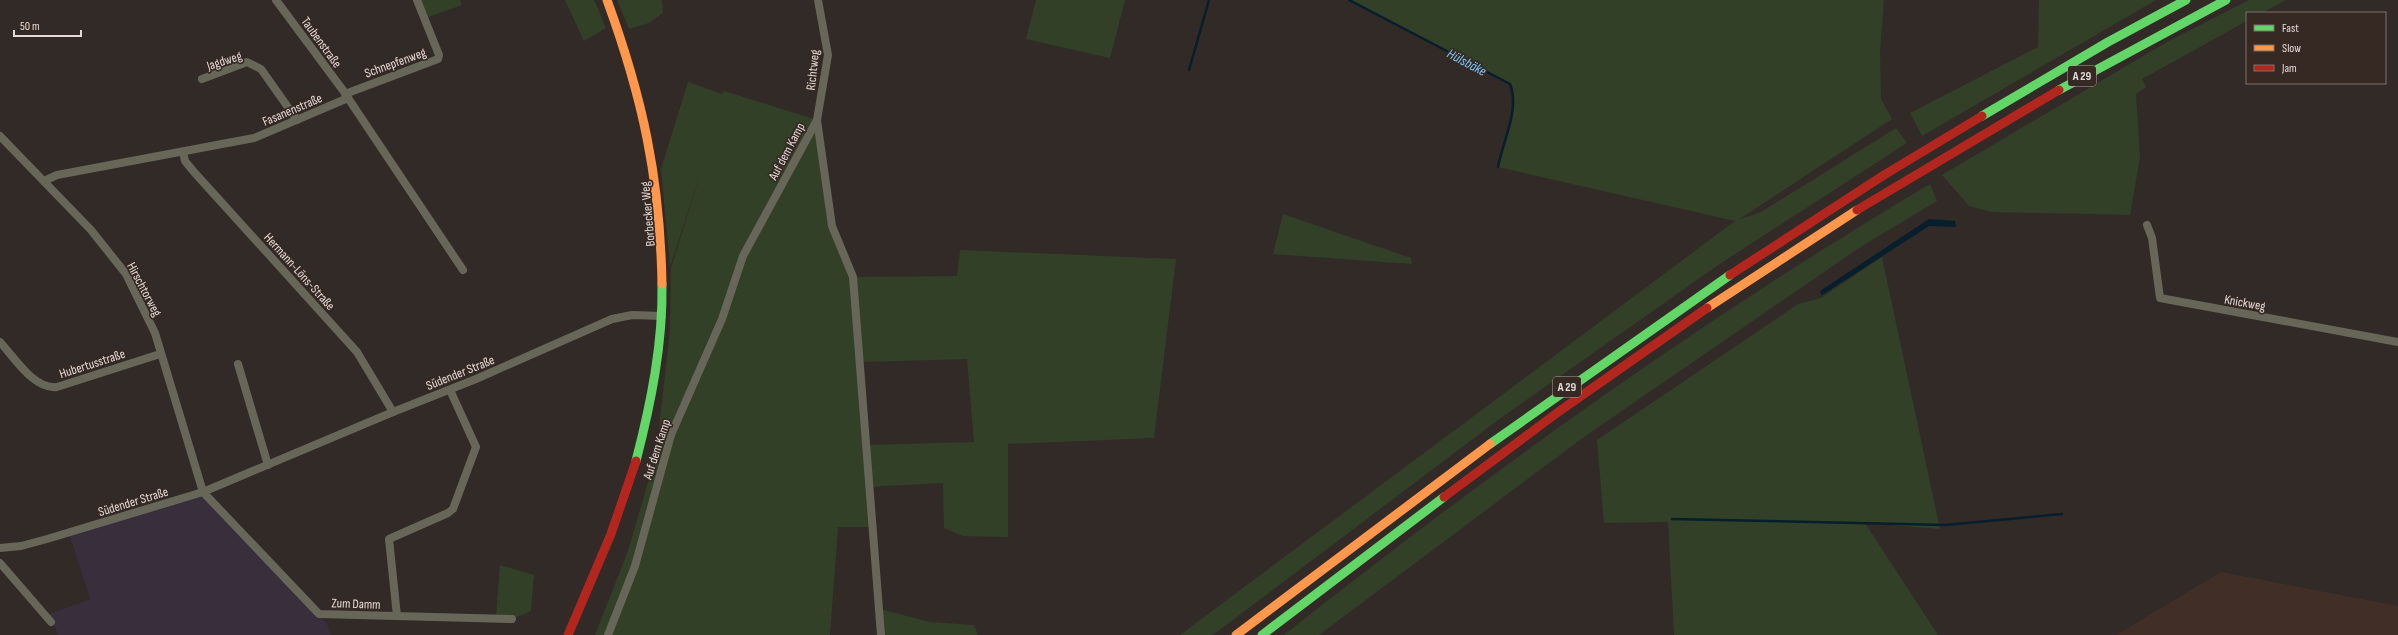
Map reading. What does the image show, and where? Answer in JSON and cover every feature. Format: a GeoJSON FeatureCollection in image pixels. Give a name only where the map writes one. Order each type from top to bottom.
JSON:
{"type":"FeatureCollection","features":[{"type":"Feature","properties":{"kind":"main road","name":"Borbecker Weg"},"geometry":{"type":"LineString","coordinates":[[568,635],[621,508],[644,432],[658,358],[662,316],[663,258],[656,169],[641,96],[623,39],[607,0]]}},
{"type":"Feature","properties":{"kind":"main road","name":"A 29"},"geometry":{"type":"LineString","coordinates":[[1236,635],[1388,517],[1552,397],[1754,258],[1912,157],[2117,36],[2186,0]]}},
{"type":"Feature","properties":{"kind":"main road","name":"A 29"},"geometry":{"type":"LineString","coordinates":[[1262,635],[1405,525],[1662,338],[1942,158],[2087,74],[2226,0]]}},
{"type":"Feature","properties":{"kind":"street","name":"Taubenstraße"},"geometry":{"type":"LineString","coordinates":[[276,0],[347,96]]}},
{"type":"Feature","properties":{"kind":"street","name":"Schnepfenweg"},"geometry":{"type":"LineString","coordinates":[[347,96],[438,59],[439,55],[417,0]]}},
{"type":"Feature","properties":{"kind":"street","name":"Richtweg"},"geometry":{"type":"LineString","coordinates":[[817,120],[828,54],[818,0]]}},
{"type":"Feature","properties":{"kind":"street","name":"Jagdweg"},"geometry":{"type":"LineString","coordinates":[[202,79],[247,62],[261,69],[297,120]]}},
{"type":"Feature","properties":{"kind":"street","name":"Fasanenstraße"},"geometry":{"type":"LineString","coordinates":[[44,181],[57,175],[254,138],[297,120],[347,96]]}},
{"type":"Feature","properties":{"kind":"street"},"geometry":{"type":"LineString","coordinates":[[347,96],[463,270]]}},
{"type":"Feature","properties":{"kind":"street","name":"Auf dem Kamp"},"geometry":{"type":"LineString","coordinates":[[608,635],[635,566],[671,435],[722,319],[743,256],[817,120]]}},
{"type":"Feature","properties":{"kind":"street","name":"Auf dem Kamp"},"geometry":{"type":"LineString","coordinates":[[817,120],[832,226],[854,277],[881,635]]}},
{"type":"Feature","properties":{"kind":"street","name":"Hirschtorweg"},"geometry":{"type":"LineString","coordinates":[[0,136],[91,230],[126,274],[155,333],[160,354],[203,492]]}},
{"type":"Feature","properties":{"kind":"street","name":"Hermann-Löns-Straße"},"geometry":{"type":"LineString","coordinates":[[183,152],[185,162],[357,352],[392,412]]}},
{"type":"Feature","properties":{"kind":"street","name":"Knickweg"},"geometry":{"type":"LineString","coordinates":[[2147,225],[2152,238],[2160,298],[2398,342]]}},
{"type":"Feature","properties":{"kind":"street","name":"Südender Straße"},"geometry":{"type":"LineString","coordinates":[[0,548],[21,546],[47,539],[203,492],[392,412],[450,390],[612,319],[632,314],[662,316]]}},
{"type":"Feature","properties":{"kind":"street","name":"Hubertusstraße"},"geometry":{"type":"LineString","coordinates":[[0,342],[35,380],[49,387],[57,387],[160,354]]}},
{"type":"Feature","properties":{"kind":"street"},"geometry":{"type":"LineString","coordinates":[[238,364],[268,465]]}},
{"type":"Feature","properties":{"kind":"street"},"geometry":{"type":"LineString","coordinates":[[397,616],[389,539],[448,513],[453,508],[476,447],[450,390]]}},
{"type":"Feature","properties":{"kind":"street","name":"Zum Damm"},"geometry":{"type":"LineString","coordinates":[[203,492],[318,614],[512,619]]}},
{"type":"Feature","properties":{"kind":"street"},"geometry":{"type":"LineString","coordinates":[[0,563],[51,622]]}},
{"type":"Feature","properties":{"kind":"shaded area"},"geometry":{"type":"Polygon","coordinates":[[[203,492],[319,614],[327,624],[331,635],[58,635],[53,622],[47,615],[90,599],[69,533],[203,492]]]}},
{"type":"Feature","properties":{"kind":"shaded area"},"geometry":{"type":"Polygon","coordinates":[[[2221,572],[2398,606],[2398,635],[2116,635],[2221,572]]]}},
{"type":"Feature","properties":{"kind":"green space"},"geometry":{"type":"Polygon","coordinates":[[[419,0],[460,0],[462,5],[426,18],[419,0]]]}},
{"type":"Feature","properties":{"kind":"green space"},"geometry":{"type":"Polygon","coordinates":[[[565,0],[594,0],[606,28],[584,41],[565,0]]]}},
{"type":"Feature","properties":{"kind":"green space"},"geometry":{"type":"Polygon","coordinates":[[[617,0],[662,0],[663,13],[649,23],[629,29],[617,0]]]}},
{"type":"Feature","properties":{"kind":"green space"},"geometry":{"type":"Polygon","coordinates":[[[1036,0],[1125,0],[1110,58],[1026,39],[1036,0]]]}},
{"type":"Feature","properties":{"kind":"green space"},"geometry":{"type":"Polygon","coordinates":[[[1349,0],[1884,0],[1880,50],[1881,99],[1892,119],[1738,220],[1761,212],[1896,128],[1907,143],[1721,263],[1498,420],[1213,635],[1180,635],[1735,221],[1498,167],[1513,108],[1514,94],[1507,81],[1349,0]]]}},
{"type":"Feature","properties":{"kind":"green space"},"geometry":{"type":"Polygon","coordinates":[[[2039,0],[2156,0],[1922,136],[1910,113],[2038,47],[2039,0]]]}},
{"type":"Feature","properties":{"kind":"green space"},"geometry":{"type":"Polygon","coordinates":[[[2249,0],[2286,0],[2264,12],[2246,12],[2246,22],[2142,79],[2146,87],[2136,94],[2140,157],[2130,215],[1992,212],[1969,206],[1942,175],[2167,42],[2249,0]]]}},
{"type":"Feature","properties":{"kind":"green space"},"geometry":{"type":"Polygon","coordinates":[[[688,82],[722,94],[724,91],[817,120],[832,226],[854,277],[957,276],[960,250],[1176,259],[1154,438],[1008,444],[1008,537],[963,536],[944,528],[943,483],[870,487],[866,445],[974,442],[967,359],[863,362],[854,284],[857,362],[870,527],[838,527],[830,635],[595,635],[628,551],[656,455],[670,329],[671,268],[703,165],[670,267],[661,169],[688,82]]]}},
{"type":"Feature","properties":{"kind":"green space"},"geometry":{"type":"Polygon","coordinates":[[[1930,184],[1937,201],[1859,248],[1584,437],[1319,635],[1284,635],[1362,574],[1519,456],[1600,399],[1763,288],[1930,184]]]}},
{"type":"Feature","properties":{"kind":"green space"},"geometry":{"type":"Polygon","coordinates":[[[1283,214],[1411,258],[1412,264],[1273,254],[1283,214]]]}},
{"type":"Feature","properties":{"kind":"green space"},"geometry":{"type":"Polygon","coordinates":[[[1882,257],[1940,529],[1865,523],[1938,635],[1674,635],[1668,522],[1604,523],[1597,440],[1798,304],[1821,298],[1882,257]]]}},
{"type":"Feature","properties":{"kind":"green space"},"geometry":{"type":"Polygon","coordinates":[[[500,565],[534,575],[531,611],[512,619],[496,617],[500,565]]]}},
{"type":"Feature","properties":{"kind":"green space"},"geometry":{"type":"Polygon","coordinates":[[[880,609],[930,622],[974,625],[978,635],[882,635],[880,609]]]}},
{"type":"Feature","properties":{"kind":"water"},"geometry":{"type":"Polygon","coordinates":[[[1929,219],[1955,221],[1956,227],[1929,226],[1822,295],[1820,291],[1929,219]]]}},
{"type":"Feature","properties":{"kind":"waterway"},"geometry":{"type":"LineString","coordinates":[[1189,70],[1209,0]]}},
{"type":"Feature","properties":{"kind":"waterway","name":"Hülsbäke"},"geometry":{"type":"LineString","coordinates":[[1349,0],[1510,84],[1513,94],[1512,115],[1498,167]]}},
{"type":"Feature","properties":{"kind":"waterway"},"geometry":{"type":"LineString","coordinates":[[1672,519],[1945,525],[2062,514]]}},
{"type":"Feature","properties":{"kind":"traffic: fast"},"geometry":{"type":"LineString","coordinates":[[1982,116],[2108,42],[2186,0]]}},
{"type":"Feature","properties":{"kind":"traffic: fast"},"geometry":{"type":"LineString","coordinates":[[2059,90],[2226,0]]}},
{"type":"Feature","properties":{"kind":"traffic: fast"},"geometry":{"type":"LineString","coordinates":[[1490,444],[1730,275]]}},
{"type":"Feature","properties":{"kind":"traffic: fast"},"geometry":{"type":"LineString","coordinates":[[636,461],[647,417],[655,373],[662,306],[662,284]]}},
{"type":"Feature","properties":{"kind":"traffic: fast"},"geometry":{"type":"LineString","coordinates":[[1262,635],[1444,497]]}},
{"type":"Feature","properties":{"kind":"traffic: slow"},"geometry":{"type":"LineString","coordinates":[[607,0],[620,36],[640,105],[647,139],[658,209],[662,284]]}},
{"type":"Feature","properties":{"kind":"traffic: slow"},"geometry":{"type":"LineString","coordinates":[[1707,308],[1857,210]]}},
{"type":"Feature","properties":{"kind":"traffic: slow"},"geometry":{"type":"LineString","coordinates":[[1236,635],[1490,444]]}},
{"type":"Feature","properties":{"kind":"traffic: jam"},"geometry":{"type":"LineString","coordinates":[[1857,210],[2059,90]]}},
{"type":"Feature","properties":{"kind":"traffic: jam"},"geometry":{"type":"LineString","coordinates":[[1730,275],[1884,175],[1982,116]]}},
{"type":"Feature","properties":{"kind":"traffic: jam"},"geometry":{"type":"LineString","coordinates":[[1444,497],[1561,410],[1707,308]]}},
{"type":"Feature","properties":{"kind":"traffic: jam"},"geometry":{"type":"LineString","coordinates":[[568,635],[611,534],[636,461]]}}]}
